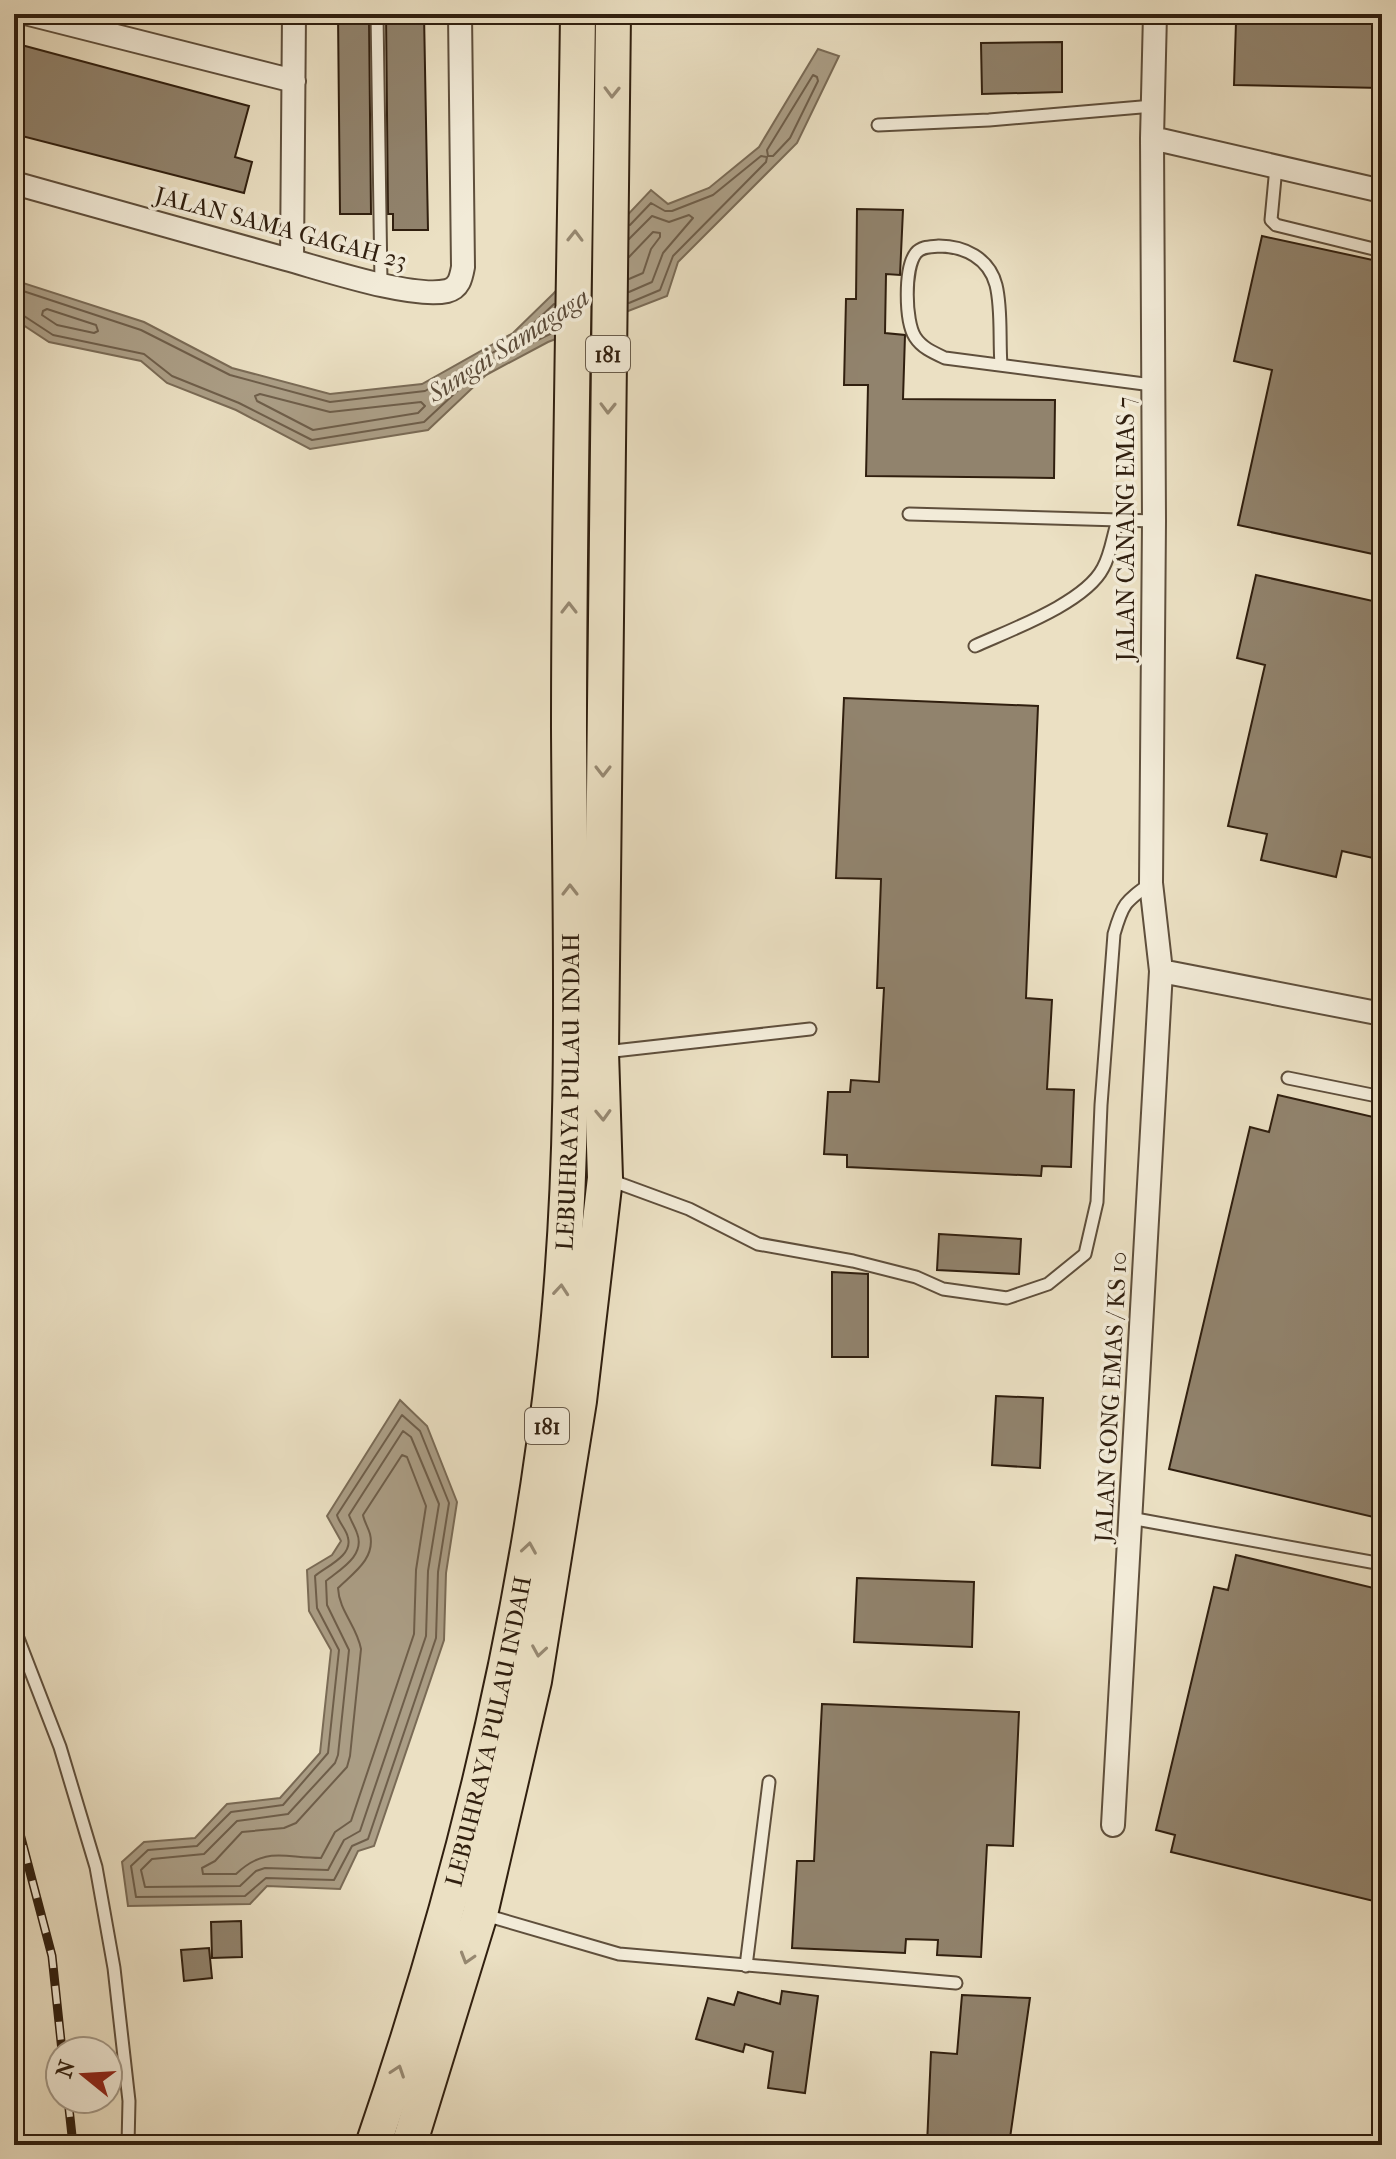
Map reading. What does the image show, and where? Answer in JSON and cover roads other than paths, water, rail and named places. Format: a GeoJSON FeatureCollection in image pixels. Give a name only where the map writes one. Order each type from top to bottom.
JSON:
{"type":"FeatureCollection","features":[{"type":"Feature","properties":{"kind":"main road","name":"LEBUHRAYA PULAU INDAH"},"geometry":{"type":"LineString","coordinates":[[373,2145],[415,2023],[504,1679],[545,1444],[564,1263],[571,1077],[569,686],[578,14]]}},
{"type":"Feature","properties":{"kind":"main road","name":"LEBUHRAYA PULAU INDAH"},"geometry":{"type":"LineString","coordinates":[[409,2145],[480,1914],[534,1681],[579,1401],[605,1178],[601,1052],[613,14]]}},
{"type":"Feature","properties":{"kind":"street"},"geometry":{"type":"LineString","coordinates":[[29,14],[294,81]]}},
{"type":"Feature","properties":{"kind":"street"},"geometry":{"type":"LineString","coordinates":[[292,260],[294,14]]}},
{"type":"Feature","properties":{"kind":"street","name":"JALAN SAMA GAGAH 23"},"geometry":{"type":"LineString","coordinates":[[14,183],[341,275],[419,291],[444,292],[454,288],[461,280],[463,267],[460,14]]}},
{"type":"Feature","properties":{"kind":"street","name":"JALAN CANANG EMAS 7"},"geometry":{"type":"LineString","coordinates":[[1155,14],[1152,138],[1154,521],[1151,883],[1161,971]]}},
{"type":"Feature","properties":{"kind":"street"},"geometry":{"type":"LineString","coordinates":[[1152,138],[1382,191]]}},
{"type":"Feature","properties":{"kind":"street"},"geometry":{"type":"LineString","coordinates":[[1161,971],[1382,1014]]}},
{"type":"Feature","properties":{"kind":"street","name":"JALAN GONG EMAS / KS 10"},"geometry":{"type":"LineString","coordinates":[[1113,1825],[1161,971]]}},
{"type":"Feature","properties":{"kind":"lane"},"geometry":{"type":"LineString","coordinates":[[377,14],[381,283]]}},
{"type":"Feature","properties":{"kind":"lane"},"geometry":{"type":"LineString","coordinates":[[878,125],[989,120],[1153,106]]}},
{"type":"Feature","properties":{"kind":"lane"},"geometry":{"type":"LineString","coordinates":[[1276,167],[1271,220],[1276,225],[1382,251]]}},
{"type":"Feature","properties":{"kind":"lane"},"geometry":{"type":"LineString","coordinates":[[1001,365],[996,285],[985,265],[967,251],[946,246],[925,247],[916,253],[911,265],[907,312],[914,336],[928,350],[945,358],[1152,385]]}},
{"type":"Feature","properties":{"kind":"lane"},"geometry":{"type":"LineString","coordinates":[[909,514],[1154,521]]}},
{"type":"Feature","properties":{"kind":"lane"},"geometry":{"type":"LineString","coordinates":[[975,646],[1054,610],[1086,588],[1103,569],[1118,520]]}},
{"type":"Feature","properties":{"kind":"lane"},"geometry":{"type":"LineString","coordinates":[[605,1178],[689,1209],[758,1244],[853,1261],[916,1277],[943,1289],[1007,1298],[1048,1284],[1085,1254],[1097,1202],[1114,934],[1127,900],[1151,883]]}},
{"type":"Feature","properties":{"kind":"lane"},"geometry":{"type":"LineString","coordinates":[[601,1052],[810,1029]]}},
{"type":"Feature","properties":{"kind":"lane"},"geometry":{"type":"LineString","coordinates":[[1288,1078],[1382,1097]]}},
{"type":"Feature","properties":{"kind":"lane"},"geometry":{"type":"LineString","coordinates":[[1130,1518],[1382,1564]]}},
{"type":"Feature","properties":{"kind":"lane"},"geometry":{"type":"LineString","coordinates":[[14,1628],[60,1747],[96,1867],[114,1968],[129,2101],[128,2145]]}},
{"type":"Feature","properties":{"kind":"lane"},"geometry":{"type":"LineString","coordinates":[[746,1966],[769,1782]]}},
{"type":"Feature","properties":{"kind":"lane"},"geometry":{"type":"LineString","coordinates":[[480,1914],[619,1954],[956,1983]]}},
{"type":"Feature","properties":{"kind":"water","name":"Sungai Samagaga"},"geometry":{"type":"Polygon","coordinates":[[[818,49],[839,56],[797,143],[678,262],[667,296],[548,342],[486,375],[428,430],[310,449],[236,410],[167,383],[141,361],[49,342],[14,319],[14,280],[144,322],[232,368],[330,394],[422,384],[513,333],[651,190],[668,204],[709,188],[759,147],[818,49]]]}},
{"type":"Feature","properties":{"kind":"water"},"geometry":{"type":"Polygon","coordinates":[[[400,1400],[427,1426],[457,1502],[446,1573],[444,1640],[374,1846],[358,1851],[340,1889],[267,1886],[250,1904],[128,1906],[122,1862],[144,1842],[195,1838],[227,1804],[280,1798],[320,1753],[331,1650],[309,1611],[307,1570],[332,1555],[341,1541],[327,1516],[400,1400]]]}},
{"type":"Feature","properties":{"kind":"railway"},"geometry":{"type":"LineString","coordinates":[[14,1811],[52,1956],[60,2035]]}},
{"type":"Feature","properties":{"kind":"railway"},"geometry":{"type":"LineString","coordinates":[[70,2115],[73,2145]]}}]}
